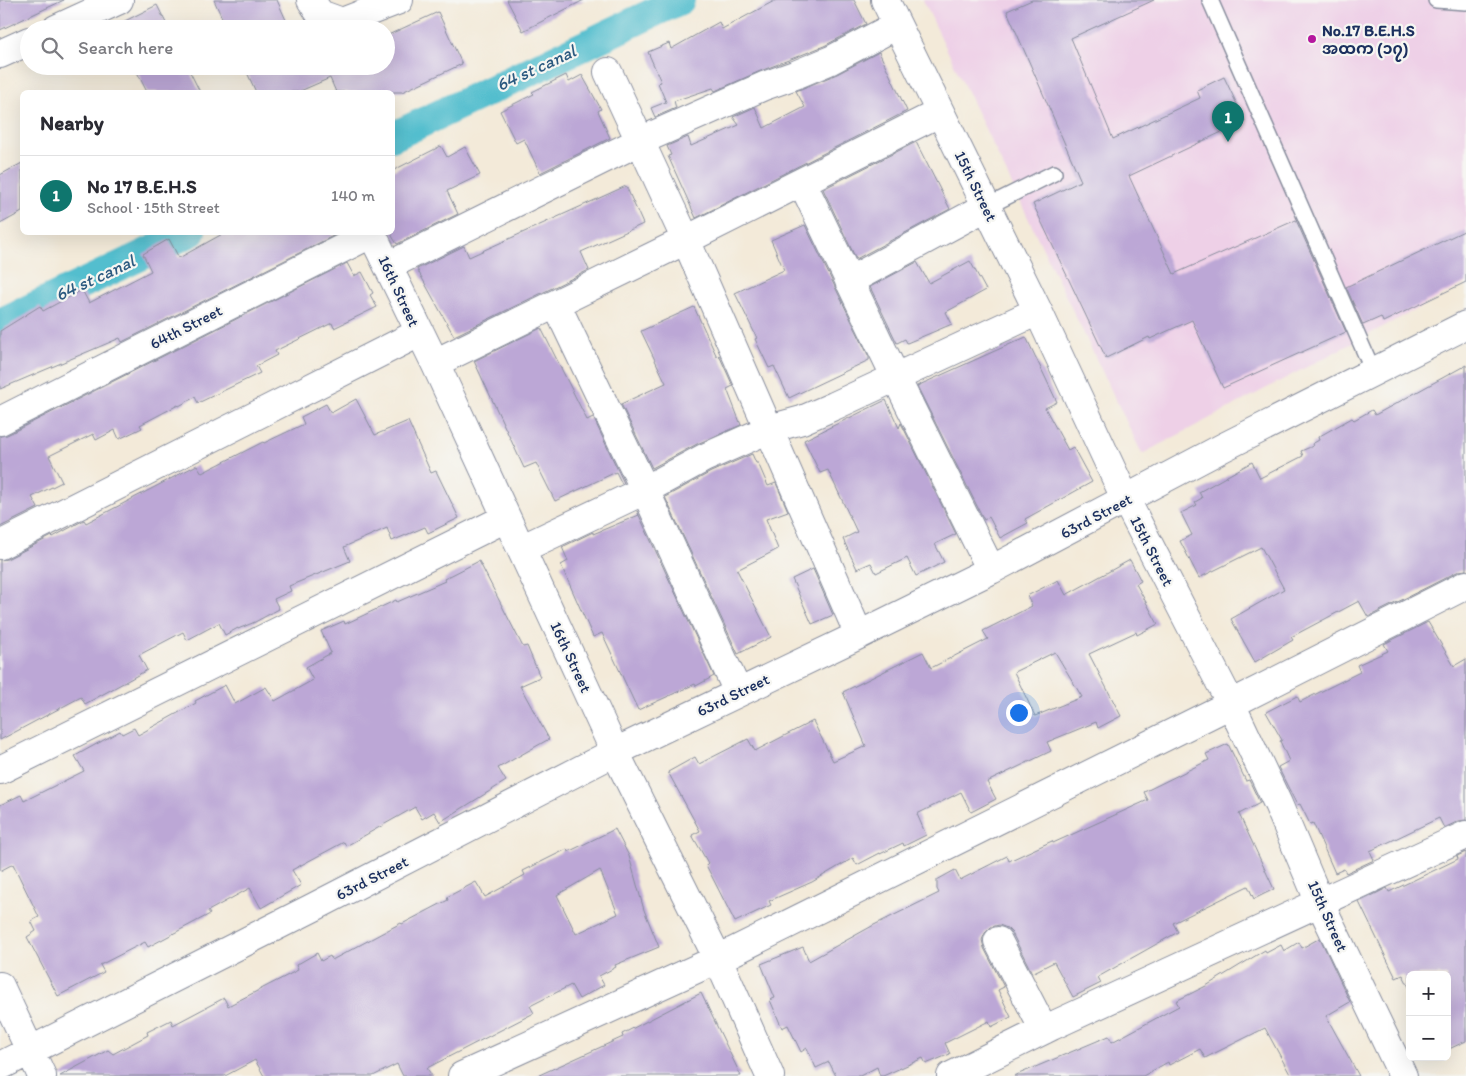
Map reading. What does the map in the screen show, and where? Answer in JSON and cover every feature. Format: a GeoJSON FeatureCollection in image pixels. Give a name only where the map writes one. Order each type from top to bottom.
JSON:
{"type":"FeatureCollection","features":[{"type":"Feature","properties":{"kind":"street"},"geometry":{"type":"LineString","coordinates":[[76,20],[119,0]]}},
{"type":"Feature","properties":{"kind":"street"},"geometry":{"type":"LineString","coordinates":[[311,0],[320,14],[336,20]]}},
{"type":"Feature","properties":{"kind":"street"},"geometry":{"type":"LineString","coordinates":[[347,20],[399,0]]}},
{"type":"Feature","properties":{"kind":"street","name":"15th Street"},"geometry":{"type":"LineString","coordinates":[[885,0],[1038,311],[1126,500],[1231,704],[1281,812],[1320,903],[1403,1076]]}},
{"type":"Feature","properties":{"kind":"street"},"geometry":{"type":"LineString","coordinates":[[388,266],[640,141],[764,86],[831,60],[897,25]]}},
{"type":"Feature","properties":{"kind":"street"},"geometry":{"type":"LineString","coordinates":[[0,54],[20,45]]}},
{"type":"Feature","properties":{"kind":"street"},"geometry":{"type":"LineString","coordinates":[[608,72],[686,240],[859,635]]}},
{"type":"Feature","properties":{"kind":"street"},"geometry":{"type":"LineString","coordinates":[[435,363],[939,113]]}},
{"type":"Feature","properties":{"kind":"street"},"geometry":{"type":"LineString","coordinates":[[802,182],[991,570]]}},
{"type":"Feature","properties":{"kind":"street"},"geometry":{"type":"LineString","coordinates":[[850,280],[986,207]]}},
{"type":"Feature","properties":{"kind":"street","name":"64th Street"},"geometry":{"type":"LineString","coordinates":[[0,421],[361,239],[368,236],[374,238]]}},
{"type":"Feature","properties":{"kind":"street","name":"16th Street"},"geometry":{"type":"LineString","coordinates":[[374,238],[435,363],[615,752],[718,959],[770,1076]]}},
{"type":"Feature","properties":{"kind":"street"},"geometry":{"type":"LineString","coordinates":[[556,304],[645,490],[738,692]]}},
{"type":"Feature","properties":{"kind":"street"},"geometry":{"type":"LineString","coordinates":[[521,549],[645,490],[704,458],[769,429],[802,420],[1038,311]]}},
{"type":"Feature","properties":{"kind":"street","name":"63rd Street"},"geometry":{"type":"LineString","coordinates":[[0,1066],[615,752],[991,570],[1224,447],[1466,325]]}},
{"type":"Feature","properties":{"kind":"street"},"geometry":{"type":"LineString","coordinates":[[0,545],[419,333]]}},
{"type":"Feature","properties":{"kind":"street"},"geometry":{"type":"LineString","coordinates":[[0,770],[506,518]]}},
{"type":"Feature","properties":{"kind":"street"},"geometry":{"type":"LineString","coordinates":[[462,1076],[718,959],[1466,585]]}},
{"type":"Feature","properties":{"kind":"street"},"geometry":{"type":"LineString","coordinates":[[951,1076],[1044,1030],[1466,835]]}},
{"type":"Feature","properties":{"kind":"street"},"geometry":{"type":"LineString","coordinates":[[998,942],[1044,1030]]}},
{"type":"Feature","properties":{"kind":"street"},"geometry":{"type":"LineString","coordinates":[[0,986],[42,1076]]}},
{"type":"Feature","properties":{"kind":"lane"},"geometry":{"type":"LineString","coordinates":[[1210,0],[1373,371]]}},
{"type":"Feature","properties":{"kind":"lane"},"geometry":{"type":"LineString","coordinates":[[1436,0],[1466,2]]}},
{"type":"Feature","properties":{"kind":"lane"},"geometry":{"type":"LineString","coordinates":[[986,207],[1054,173]]}},
{"type":"Feature","properties":{"kind":"shaded area"},"geometry":{"type":"Polygon","coordinates":[[[923,0],[1466,0],[1466,283],[1142,454],[923,0]]]}},
{"type":"Feature","properties":{"kind":"building"},"geometry":{"type":"Polygon","coordinates":[[[0,0],[64,0],[20,20],[0,30],[0,0]]]}},
{"type":"Feature","properties":{"kind":"building"},"geometry":{"type":"Polygon","coordinates":[[[214,0],[277,0],[286,20],[223,20],[214,0]]]}},
{"type":"Feature","properties":{"kind":"building"},"geometry":{"type":"Polygon","coordinates":[[[507,0],[584,0],[523,31],[507,0]]]}},
{"type":"Feature","properties":{"kind":"building"},"geometry":{"type":"Polygon","coordinates":[[[776,0],[854,0],[866,24],[824,46],[715,91],[713,88],[674,101],[676,108],[655,117],[651,108],[666,102],[658,83],[661,82],[648,52],[669,43],[671,49],[719,22],[722,29],[776,0]]]}},
{"type":"Feature","properties":{"kind":"building"},"geometry":{"type":"Polygon","coordinates":[[[1032,0],[1154,0],[1071,38],[1113,139],[1200,98],[1197,90],[1224,77],[1245,121],[1129,176],[1174,274],[1296,220],[1346,332],[1223,388],[1192,320],[1150,339],[1149,337],[1106,358],[1033,204],[1081,181],[1007,11],[1032,0]]]}},
{"type":"Feature","properties":{"kind":"building"},"geometry":{"type":"Polygon","coordinates":[[[157,5],[164,20],[127,20],[157,5]]]}},
{"type":"Feature","properties":{"kind":"building"},"geometry":{"type":"Polygon","coordinates":[[[438,12],[462,64],[402,92],[395,92],[395,90],[335,90],[330,78],[303,90],[255,90],[248,75],[395,75],[395,32],[438,12]]]}},
{"type":"Feature","properties":{"kind":"building"},"geometry":{"type":"Polygon","coordinates":[[[879,52],[907,111],[696,218],[668,156],[671,155],[667,146],[688,137],[691,146],[739,125],[733,117],[755,107],[764,128],[805,107],[796,91],[837,74],[879,52]]]}},
{"type":"Feature","properties":{"kind":"building"},"geometry":{"type":"Polygon","coordinates":[[[138,75],[192,75],[199,90],[146,90],[138,75]]]}},
{"type":"Feature","properties":{"kind":"building"},"geometry":{"type":"Polygon","coordinates":[[[566,75],[569,82],[582,75],[601,109],[598,111],[610,138],[540,173],[524,139],[516,143],[500,111],[566,75]]]}},
{"type":"Feature","properties":{"kind":"building"},"geometry":{"type":"Polygon","coordinates":[[[916,142],[950,209],[856,259],[823,189],[916,142]]]}},
{"type":"Feature","properties":{"kind":"building"},"geometry":{"type":"Polygon","coordinates":[[[441,146],[447,157],[465,147],[480,175],[447,191],[458,214],[397,244],[392,236],[395,235],[395,169],[441,146]]]}},
{"type":"Feature","properties":{"kind":"building"},"geometry":{"type":"Polygon","coordinates":[[[20,164],[20,213],[0,224],[0,175],[20,164]]]}},
{"type":"Feature","properties":{"kind":"building"},"geometry":{"type":"Polygon","coordinates":[[[626,186],[643,224],[581,252],[589,270],[454,336],[417,269],[464,246],[469,257],[626,186]]]}},
{"type":"Feature","properties":{"kind":"building"},"geometry":{"type":"Polygon","coordinates":[[[805,225],[869,360],[789,398],[774,366],[769,368],[735,293],[784,270],[771,240],[805,225]]]}},
{"type":"Feature","properties":{"kind":"building"},"geometry":{"type":"Polygon","coordinates":[[[1466,230],[1466,282],[1383,322],[1381,317],[1363,325],[1346,287],[1466,230]]]}},
{"type":"Feature","properties":{"kind":"building"},"geometry":{"type":"Polygon","coordinates":[[[221,235],[333,236],[122,342],[120,338],[0,389],[0,331],[40,306],[43,311],[82,290],[89,303],[151,271],[143,254],[169,239],[179,258],[221,235]]]}},
{"type":"Feature","properties":{"kind":"building"},"geometry":{"type":"Polygon","coordinates":[[[970,261],[986,290],[946,312],[952,324],[907,343],[905,339],[897,343],[870,287],[917,262],[929,283],[970,261]]]}},
{"type":"Feature","properties":{"kind":"building"},"geometry":{"type":"Polygon","coordinates":[[[347,263],[354,276],[362,272],[373,293],[370,295],[377,307],[334,328],[332,323],[275,351],[277,355],[256,366],[260,373],[198,403],[195,397],[140,425],[142,428],[119,439],[115,430],[96,440],[93,434],[49,456],[62,482],[32,497],[38,508],[0,527],[0,436],[7,435],[347,263]]]}},
{"type":"Feature","properties":{"kind":"building"},"geometry":{"type":"Polygon","coordinates":[[[694,307],[717,357],[719,355],[733,386],[727,389],[741,425],[697,444],[652,468],[621,404],[666,383],[641,331],[694,307]]]}},
{"type":"Feature","properties":{"kind":"building"},"geometry":{"type":"Polygon","coordinates":[[[541,328],[587,420],[593,417],[624,483],[622,484],[616,472],[555,501],[536,463],[524,468],[474,361],[541,328]]]}},
{"type":"Feature","properties":{"kind":"building"},"geometry":{"type":"Polygon","coordinates":[[[1026,337],[1057,402],[1045,408],[1068,450],[1073,447],[1092,482],[1025,519],[1028,523],[1000,538],[989,517],[984,520],[917,386],[1026,337]]]}},
{"type":"Feature","properties":{"kind":"building"},"geometry":{"type":"Polygon","coordinates":[[[1466,365],[1466,570],[1459,571],[1368,617],[1359,601],[1291,637],[1293,640],[1255,662],[1231,619],[1284,589],[1261,547],[1199,578],[1180,541],[1192,535],[1181,513],[1197,505],[1195,502],[1202,498],[1199,492],[1252,462],[1260,478],[1303,456],[1301,451],[1313,446],[1312,444],[1319,440],[1318,437],[1352,418],[1354,420],[1372,410],[1375,415],[1466,365]]]}},
{"type":"Feature","properties":{"kind":"building"},"geometry":{"type":"Polygon","coordinates":[[[356,399],[375,435],[408,421],[431,473],[436,471],[459,518],[428,533],[425,527],[392,541],[387,528],[344,547],[350,561],[289,586],[291,591],[274,599],[279,609],[225,635],[219,623],[187,640],[183,632],[139,655],[147,670],[85,704],[81,697],[0,740],[0,560],[7,559],[84,520],[86,523],[197,465],[202,473],[263,442],[304,424],[301,417],[326,404],[331,413],[356,399]]]}},
{"type":"Feature","properties":{"kind":"building"},"geometry":{"type":"Polygon","coordinates":[[[886,400],[899,428],[901,423],[956,534],[935,544],[944,562],[916,576],[907,558],[876,573],[871,563],[857,569],[843,539],[857,532],[828,470],[820,473],[804,440],[886,400]]]}},
{"type":"Feature","properties":{"kind":"building"},"geometry":{"type":"Polygon","coordinates":[[[752,454],[768,486],[776,483],[788,511],[766,519],[778,549],[737,570],[771,637],[738,654],[665,497],[711,472],[752,454]]]}},
{"type":"Feature","properties":{"kind":"building"},"geometry":{"type":"Polygon","coordinates":[[[639,515],[714,676],[696,686],[695,684],[638,710],[602,633],[593,637],[561,565],[568,561],[562,547],[593,532],[593,534],[639,515]]]}},
{"type":"Feature","properties":{"kind":"building"},"geometry":{"type":"Polygon","coordinates":[[[1130,560],[1141,581],[1136,584],[1158,624],[1137,635],[1136,632],[1089,654],[1121,716],[1098,728],[1096,722],[1047,742],[1051,751],[987,782],[996,799],[971,812],[961,792],[917,814],[926,835],[904,846],[903,843],[880,853],[857,865],[853,858],[812,882],[769,901],[771,905],[735,922],[706,865],[708,863],[692,835],[700,831],[668,772],[695,757],[699,764],[748,739],[755,751],[813,721],[833,761],[866,746],[843,692],[923,652],[931,668],[988,639],[983,631],[1032,606],[1027,596],[1058,580],[1066,595],[1130,560]],[[1055,652],[1014,672],[1035,716],[1082,697],[1055,652]]]}},
{"type":"Feature","properties":{"kind":"building"},"geometry":{"type":"Polygon","coordinates":[[[479,561],[523,647],[527,646],[540,677],[520,686],[549,739],[498,768],[506,781],[440,822],[434,812],[422,819],[415,807],[346,846],[344,842],[292,870],[301,885],[261,908],[250,888],[208,911],[210,914],[148,947],[145,942],[100,965],[104,972],[58,996],[27,937],[36,931],[31,921],[39,917],[13,864],[0,871],[0,805],[21,795],[24,801],[84,771],[75,756],[120,731],[122,734],[134,728],[138,735],[225,685],[235,704],[266,687],[275,701],[313,680],[306,667],[331,653],[321,631],[344,621],[345,624],[396,600],[397,602],[445,581],[444,579],[479,561]]]}},
{"type":"Feature","properties":{"kind":"building"},"geometry":{"type":"Polygon","coordinates":[[[813,569],[833,615],[812,624],[792,579],[813,569]]]}},
{"type":"Feature","properties":{"kind":"building"},"geometry":{"type":"Polygon","coordinates":[[[1428,622],[1454,666],[1466,659],[1466,820],[1444,828],[1439,818],[1370,851],[1374,860],[1346,873],[1344,869],[1335,873],[1313,823],[1310,824],[1300,804],[1297,805],[1278,767],[1289,761],[1280,741],[1282,740],[1266,712],[1297,696],[1300,702],[1360,672],[1357,665],[1388,651],[1384,644],[1428,622]]]}},
{"type":"Feature","properties":{"kind":"building"},"geometry":{"type":"Polygon","coordinates":[[[1228,744],[1246,781],[1249,780],[1260,803],[1239,814],[1274,889],[1254,899],[1248,886],[1173,923],[1178,932],[1098,977],[1101,983],[1073,997],[1054,962],[1032,973],[1012,933],[1007,928],[999,925],[991,927],[985,933],[982,940],[984,948],[1004,987],[998,990],[1011,1017],[991,1027],[989,1021],[945,1043],[950,1054],[926,1064],[923,1058],[883,1076],[880,1076],[877,1067],[860,1076],[836,1076],[829,1062],[816,1068],[807,1048],[801,1052],[788,1025],[782,1028],[770,1000],[775,998],[761,964],[803,947],[809,961],[874,925],[939,893],[937,880],[955,870],[960,880],[1007,856],[1009,861],[1148,800],[1144,792],[1209,760],[1206,754],[1228,744]]]}},
{"type":"Feature","properties":{"kind":"building"},"geometry":{"type":"Polygon","coordinates":[[[615,829],[629,856],[644,910],[659,947],[615,965],[616,967],[599,976],[604,985],[579,999],[571,985],[530,1006],[534,1013],[427,1068],[432,1076],[403,1076],[397,1064],[373,1076],[264,1076],[255,1060],[225,1076],[60,1076],[108,1050],[113,1054],[148,1035],[147,1032],[171,1020],[173,1025],[224,998],[228,1006],[298,970],[296,965],[317,953],[321,961],[330,956],[332,960],[448,900],[447,897],[476,882],[485,897],[525,875],[523,871],[567,849],[568,852],[615,829]],[[600,870],[557,895],[576,934],[618,914],[600,870]]]}},
{"type":"Feature","properties":{"kind":"building"},"geometry":{"type":"Polygon","coordinates":[[[1466,852],[1466,1041],[1451,1048],[1451,971],[1406,971],[1406,981],[1403,975],[1396,978],[1359,902],[1387,888],[1389,892],[1458,859],[1457,856],[1466,852]]]}},
{"type":"Feature","properties":{"kind":"building"},"geometry":{"type":"Polygon","coordinates":[[[1320,938],[1350,1002],[1326,1016],[1359,1076],[1291,1076],[1265,1028],[1205,1058],[1200,1049],[1169,1065],[1168,1062],[1143,1076],[1014,1076],[1109,1036],[1112,1042],[1179,1006],[1176,1001],[1206,986],[1265,950],[1266,953],[1281,945],[1284,951],[1299,942],[1302,948],[1320,938]]]}},
{"type":"Feature","properties":{"kind":"building"},"geometry":{"type":"Polygon","coordinates":[[[701,993],[741,1076],[537,1076],[623,1037],[622,1034],[701,993]]]}},
{"type":"Feature","properties":{"kind":"waterway","name":"64 st canal"},"geometry":{"type":"LineString","coordinates":[[395,136],[680,0]]}},
{"type":"Feature","properties":{"kind":"waterway","name":"64 st canal"},"geometry":{"type":"LineString","coordinates":[[0,323],[185,235]]}},
{"type":"Feature","properties":{"kind":"place","name":"No.17 B.E.H.S အထက (၁၇)"},"geometry":{"type":"Point","coordinates":[1312,39]}},
{"type":"Feature","properties":{"kind":"place","name":"No 17 B.E.H.S"},"geometry":{"type":"Point","coordinates":[1228,142]}}]}
